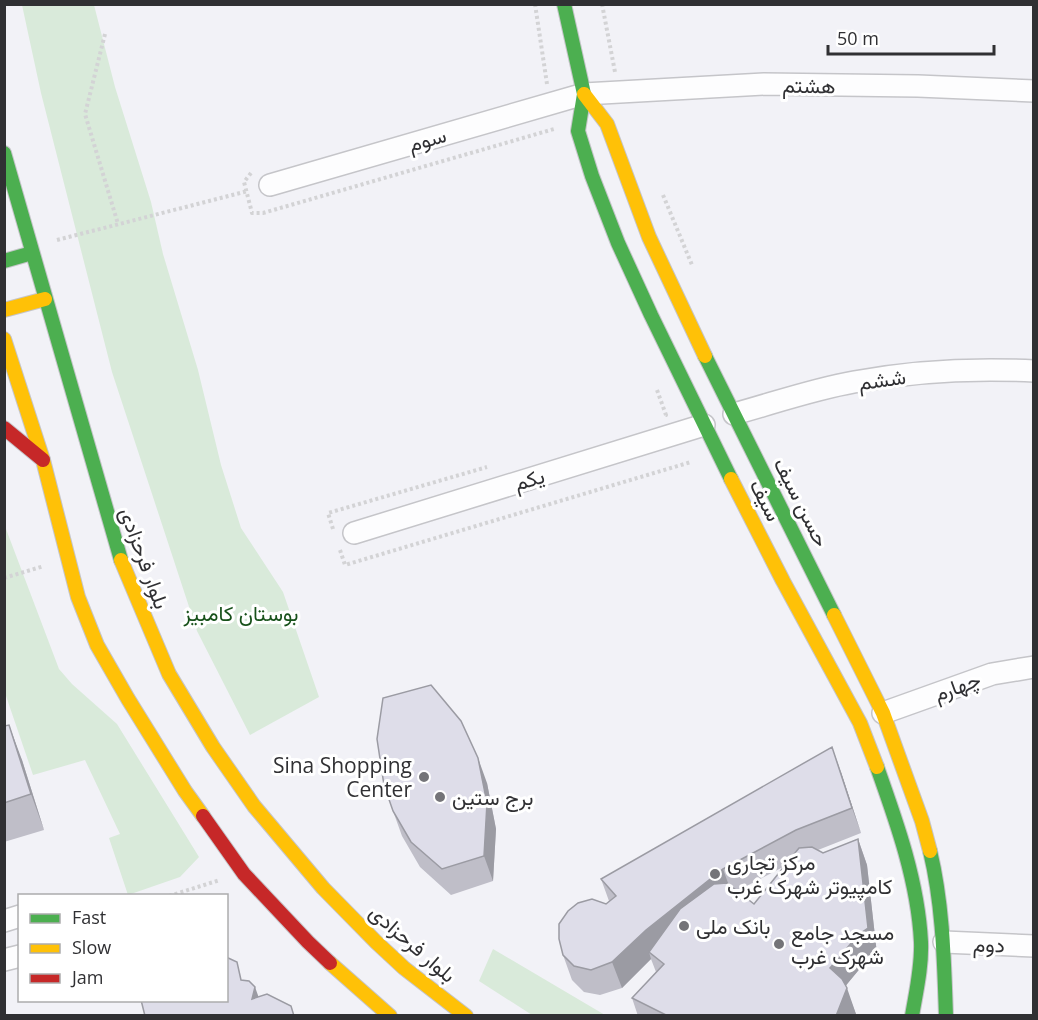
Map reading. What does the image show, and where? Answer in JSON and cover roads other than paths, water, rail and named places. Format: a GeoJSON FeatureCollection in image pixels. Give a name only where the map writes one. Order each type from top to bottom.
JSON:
{"type":"FeatureCollection","features":[{"type":"Feature","properties":{"kind":"street","name":"سیف"},"geometry":{"type":"LineString","coordinates":[[564,4],[584,94],[578,132],[618,243],[651,315],[719,419],[783,580],[860,723],[897,822],[914,888],[921,943],[918,983],[912,1016]]}},
{"type":"Feature","properties":{"kind":"street","name":"هشتم"},"geometry":{"type":"LineString","coordinates":[[584,94],[764,84],[918,86],[1034,91]]}},
{"type":"Feature","properties":{"kind":"street","name":"سوم"},"geometry":{"type":"LineString","coordinates":[[270,185],[584,94]]}},
{"type":"Feature","properties":{"kind":"street","name":"حسن سیف"},"geometry":{"type":"LineString","coordinates":[[584,94],[607,124],[719,419],[884,713],[930,848],[944,942]]}},
{"type":"Feature","properties":{"kind":"street","name":"بلوار فرحزادی"},"geometry":{"type":"LineString","coordinates":[[4,153],[117,551],[169,674],[213,747],[254,806],[323,888],[404,968],[466,1016]]}},
{"type":"Feature","properties":{"kind":"street"},"geometry":{"type":"LineString","coordinates":[[4,261],[32,253]]}},
{"type":"Feature","properties":{"kind":"street"},"geometry":{"type":"LineString","coordinates":[[4,310],[45,299]]}},
{"type":"Feature","properties":{"kind":"street"},"geometry":{"type":"LineString","coordinates":[[4,339],[43,460],[78,597],[102,654],[185,791],[244,874],[308,942],[390,1016]]}},
{"type":"Feature","properties":{"kind":"street","name":"ششم"},"geometry":{"type":"LineString","coordinates":[[719,419],[853,382],[966,370],[1034,371]]}},
{"type":"Feature","properties":{"kind":"street","name":"یکم"},"geometry":{"type":"LineString","coordinates":[[354,533],[719,419]]}},
{"type":"Feature","properties":{"kind":"street"},"geometry":{"type":"LineString","coordinates":[[4,428],[43,460]]}},
{"type":"Feature","properties":{"kind":"street","name":"چهارم"},"geometry":{"type":"LineString","coordinates":[[884,713],[992,674],[1034,666]]}},
{"type":"Feature","properties":{"kind":"street"},"geometry":{"type":"LineString","coordinates":[[860,723],[884,713]]}},
{"type":"Feature","properties":{"kind":"street"},"geometry":{"type":"LineString","coordinates":[[944,942],[946,1016]]}},
{"type":"Feature","properties":{"kind":"street","name":"دوم"},"geometry":{"type":"LineString","coordinates":[[944,942],[1034,946]]}},
{"type":"Feature","properties":{"kind":"place","name":"Sina Shopping Center"},"geometry":{"type":"Point","coordinates":[424,777]}},
{"type":"Feature","properties":{"kind":"place","name":"برج ستین"},"geometry":{"type":"Point","coordinates":[440,797]}},
{"type":"Feature","properties":{"kind":"place","name":"مرکز تجاری کامپیوتر شهرک غرب"},"geometry":{"type":"Point","coordinates":[715,874]}},
{"type":"Feature","properties":{"kind":"place","name":"بانک ملی"},"geometry":{"type":"Point","coordinates":[684,926]}},
{"type":"Feature","properties":{"kind":"place","name":"مسجد جامع شهرک غرب"},"geometry":{"type":"Point","coordinates":[779,944]}},
{"type":"Feature","properties":{"kind":"park label","name":"بوستان کامبیز"},"geometry":{"type":"Point","coordinates":[241,613]}}]}
